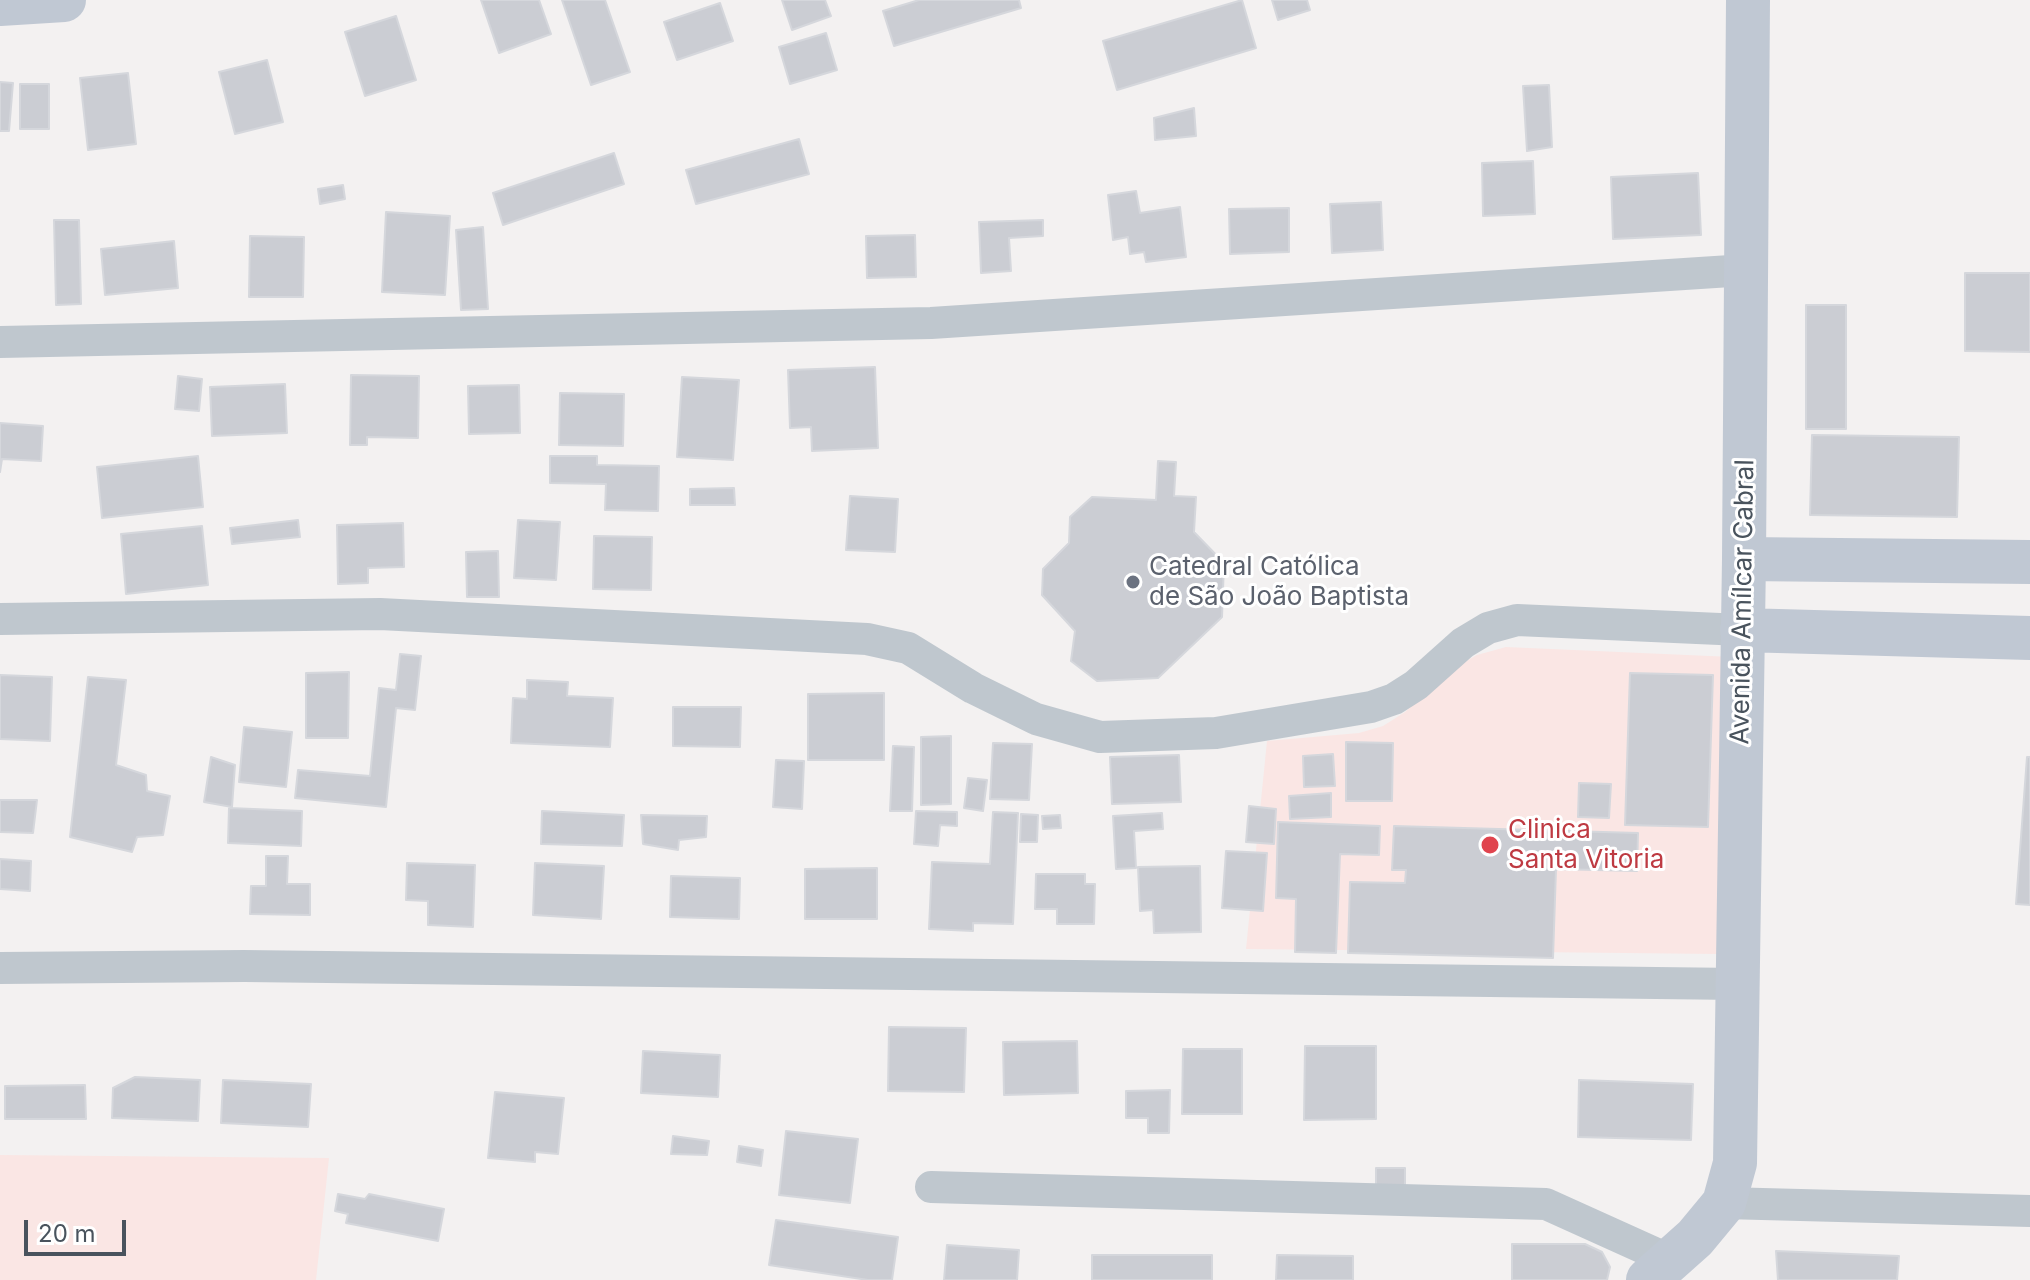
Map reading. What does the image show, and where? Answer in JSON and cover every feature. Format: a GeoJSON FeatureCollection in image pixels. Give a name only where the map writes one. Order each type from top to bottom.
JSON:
{"type":"FeatureCollection","features":[{"type":"Feature","properties":{"kind":"street"},"geometry":{"type":"LineString","coordinates":[[0,4],[64,0]]}},
{"type":"Feature","properties":{"kind":"street","name":"Avenida Amílcar Cabral"},"geometry":{"type":"LineString","coordinates":[[1724,1203],[1735,1163],[1739,984],[1748,0]]}},
{"type":"Feature","properties":{"kind":"street"},"geometry":{"type":"LineString","coordinates":[[0,342],[931,323],[1746,270]]}},
{"type":"Feature","properties":{"kind":"street"},"geometry":{"type":"LineString","coordinates":[[1744,559],[2030,562]]}},
{"type":"Feature","properties":{"kind":"street"},"geometry":{"type":"LineString","coordinates":[[0,619],[380,614],[867,639],[908,648],[973,688],[1036,719],[1100,737],[1216,733],[1371,707],[1394,699],[1416,685],[1463,643],[1488,628],[1517,620],[2030,638]]}},
{"type":"Feature","properties":{"kind":"street"},"geometry":{"type":"LineString","coordinates":[[0,968],[244,966],[1739,984]]}},
{"type":"Feature","properties":{"kind":"street"},"geometry":{"type":"LineString","coordinates":[[931,1187],[1546,1204],[1659,1270],[1695,1238],[1724,1203],[2030,1211]]}},
{"type":"Feature","properties":{"kind":"shaded area","name":"Clinica Santa Vitoria"},"geometry":{"type":"Polygon","coordinates":[[[1506,647],[1732,657],[1718,954],[1246,949],[1267,741],[1359,733],[1383,726],[1405,712],[1452,669],[1477,655],[1506,647]]]}},
{"type":"Feature","properties":{"kind":"shaded area"},"geometry":{"type":"Polygon","coordinates":[[[0,1155],[329,1158],[316,1280],[0,1280],[0,1155]]]}},
{"type":"Feature","properties":{"kind":"building"},"geometry":{"type":"Polygon","coordinates":[[[481,0],[539,0],[551,34],[499,53],[481,0]]]}},
{"type":"Feature","properties":{"kind":"building"},"geometry":{"type":"Polygon","coordinates":[[[562,0],[605,0],[630,72],[591,85],[562,0]]]}},
{"type":"Feature","properties":{"kind":"building"},"geometry":{"type":"Polygon","coordinates":[[[782,0],[825,0],[831,16],[792,30],[782,0]]]}},
{"type":"Feature","properties":{"kind":"building"},"geometry":{"type":"Polygon","coordinates":[[[919,0],[1019,0],[1021,8],[894,46],[883,11],[919,0]]]}},
{"type":"Feature","properties":{"kind":"building"},"geometry":{"type":"Polygon","coordinates":[[[1242,0],[1256,48],[1117,90],[1103,41],[1242,0]]]}},
{"type":"Feature","properties":{"kind":"building"},"geometry":{"type":"Polygon","coordinates":[[[1272,0],[1307,0],[1310,10],[1278,20],[1272,0]]]}},
{"type":"Feature","properties":{"kind":"building"},"geometry":{"type":"Polygon","coordinates":[[[720,3],[733,41],[677,60],[664,22],[720,3]]]}},
{"type":"Feature","properties":{"kind":"building"},"geometry":{"type":"Polygon","coordinates":[[[396,16],[416,80],[365,96],[345,32],[396,16]]]}},
{"type":"Feature","properties":{"kind":"building"},"geometry":{"type":"Polygon","coordinates":[[[826,33],[837,70],[790,84],[779,47],[826,33]]]}},
{"type":"Feature","properties":{"kind":"building"},"geometry":{"type":"Polygon","coordinates":[[[267,60],[283,122],[235,134],[219,72],[267,60]]]}},
{"type":"Feature","properties":{"kind":"building"},"geometry":{"type":"Polygon","coordinates":[[[128,73],[136,144],[88,150],[80,78],[128,73]]]}},
{"type":"Feature","properties":{"kind":"building"},"geometry":{"type":"Polygon","coordinates":[[[0,82],[13,83],[9,131],[0,131],[0,82]]]}},
{"type":"Feature","properties":{"kind":"building"},"geometry":{"type":"Polygon","coordinates":[[[20,84],[49,84],[49,129],[20,129],[20,84]]]}},
{"type":"Feature","properties":{"kind":"building"},"geometry":{"type":"Polygon","coordinates":[[[1549,85],[1552,147],[1527,151],[1523,86],[1549,85]]]}},
{"type":"Feature","properties":{"kind":"building"},"geometry":{"type":"Polygon","coordinates":[[[1194,108],[1196,136],[1155,140],[1154,118],[1194,108]]]}},
{"type":"Feature","properties":{"kind":"building"},"geometry":{"type":"Polygon","coordinates":[[[799,139],[809,174],[696,204],[686,170],[799,139]]]}},
{"type":"Feature","properties":{"kind":"building"},"geometry":{"type":"Polygon","coordinates":[[[614,153],[624,184],[503,225],[493,193],[614,153]]]}},
{"type":"Feature","properties":{"kind":"building"},"geometry":{"type":"Polygon","coordinates":[[[1533,161],[1535,214],[1483,216],[1482,163],[1533,161]]]}},
{"type":"Feature","properties":{"kind":"building"},"geometry":{"type":"Polygon","coordinates":[[[1698,173],[1701,235],[1613,239],[1611,177],[1698,173]]]}},
{"type":"Feature","properties":{"kind":"building"},"geometry":{"type":"Polygon","coordinates":[[[343,185],[345,199],[320,204],[318,189],[343,185]]]}},
{"type":"Feature","properties":{"kind":"building"},"geometry":{"type":"Polygon","coordinates":[[[1136,191],[1140,213],[1180,207],[1186,257],[1146,262],[1144,252],[1130,254],[1128,237],[1113,240],[1108,195],[1136,191]]]}},
{"type":"Feature","properties":{"kind":"building"},"geometry":{"type":"Polygon","coordinates":[[[1381,202],[1383,250],[1332,253],[1330,204],[1381,202]]]}},
{"type":"Feature","properties":{"kind":"building"},"geometry":{"type":"Polygon","coordinates":[[[1289,208],[1289,252],[1230,254],[1229,209],[1289,208]]]}},
{"type":"Feature","properties":{"kind":"building"},"geometry":{"type":"Polygon","coordinates":[[[386,212],[450,216],[445,295],[382,292],[386,212]]]}},
{"type":"Feature","properties":{"kind":"building"},"geometry":{"type":"Polygon","coordinates":[[[54,220],[79,220],[81,304],[56,305],[54,220]]]}},
{"type":"Feature","properties":{"kind":"building"},"geometry":{"type":"Polygon","coordinates":[[[1043,220],[1043,236],[1009,238],[1011,271],[981,273],[979,222],[1043,220]]]}},
{"type":"Feature","properties":{"kind":"building"},"geometry":{"type":"Polygon","coordinates":[[[483,227],[488,309],[461,310],[456,230],[483,227]]]}},
{"type":"Feature","properties":{"kind":"building"},"geometry":{"type":"Polygon","coordinates":[[[915,235],[916,277],[867,278],[866,236],[915,235]]]}},
{"type":"Feature","properties":{"kind":"building"},"geometry":{"type":"Polygon","coordinates":[[[250,236],[304,237],[303,297],[249,297],[250,236]]]}},
{"type":"Feature","properties":{"kind":"building"},"geometry":{"type":"Polygon","coordinates":[[[174,241],[178,288],[105,295],[101,249],[174,241]]]}},
{"type":"Feature","properties":{"kind":"building"},"geometry":{"type":"Polygon","coordinates":[[[1965,273],[2030,273],[2030,352],[1965,351],[1965,273]]]}},
{"type":"Feature","properties":{"kind":"building"},"geometry":{"type":"Polygon","coordinates":[[[1806,305],[1846,305],[1846,429],[1806,429],[1806,305]]]}},
{"type":"Feature","properties":{"kind":"building"},"geometry":{"type":"Polygon","coordinates":[[[875,367],[878,448],[812,451],[811,427],[790,428],[788,370],[875,367]]]}},
{"type":"Feature","properties":{"kind":"building"},"geometry":{"type":"Polygon","coordinates":[[[351,375],[419,376],[418,438],[367,437],[367,445],[350,445],[351,375]]]}},
{"type":"Feature","properties":{"kind":"building"},"geometry":{"type":"Polygon","coordinates":[[[178,376],[202,379],[199,411],[175,409],[178,376]]]}},
{"type":"Feature","properties":{"kind":"building"},"geometry":{"type":"Polygon","coordinates":[[[682,377],[739,380],[733,460],[677,457],[682,377]]]}},
{"type":"Feature","properties":{"kind":"building"},"geometry":{"type":"Polygon","coordinates":[[[285,384],[287,433],[212,436],[210,387],[285,384]]]}},
{"type":"Feature","properties":{"kind":"building"},"geometry":{"type":"Polygon","coordinates":[[[519,385],[520,433],[469,434],[468,386],[519,385]]]}},
{"type":"Feature","properties":{"kind":"building"},"geometry":{"type":"Polygon","coordinates":[[[560,393],[624,394],[623,446],[559,445],[560,393]]]}},
{"type":"Feature","properties":{"kind":"building"},"geometry":{"type":"Polygon","coordinates":[[[0,423],[43,426],[41,461],[2,459],[0,472],[0,423]]]}},
{"type":"Feature","properties":{"kind":"building"},"geometry":{"type":"Polygon","coordinates":[[[1812,435],[1959,437],[1957,517],[1810,515],[1812,435]]]}},
{"type":"Feature","properties":{"kind":"building"},"geometry":{"type":"Polygon","coordinates":[[[198,456],[203,507],[102,518],[97,467],[198,456]]]}},
{"type":"Feature","properties":{"kind":"building"},"geometry":{"type":"Polygon","coordinates":[[[550,456],[597,456],[597,465],[659,466],[658,511],[605,510],[606,484],[550,483],[550,456]]]}},
{"type":"Feature","properties":{"kind":"building","name":"Catedral Católica de São João Baptista"},"geometry":{"type":"Polygon","coordinates":[[[1158,461],[1176,462],[1174,496],[1196,497],[1194,532],[1224,563],[1222,617],[1158,678],[1097,681],[1071,661],[1075,631],[1042,595],[1043,569],[1069,543],[1070,517],[1092,497],[1156,500],[1158,461]]]}},
{"type":"Feature","properties":{"kind":"building"},"geometry":{"type":"Polygon","coordinates":[[[734,488],[735,505],[690,505],[690,489],[734,488]]]}},
{"type":"Feature","properties":{"kind":"building"},"geometry":{"type":"Polygon","coordinates":[[[850,496],[898,499],[895,552],[846,550],[850,496]]]}},
{"type":"Feature","properties":{"kind":"building"},"geometry":{"type":"Polygon","coordinates":[[[298,520],[300,537],[232,544],[230,528],[298,520]]]}},
{"type":"Feature","properties":{"kind":"building"},"geometry":{"type":"Polygon","coordinates":[[[518,520],[560,522],[556,580],[514,578],[518,520]]]}},
{"type":"Feature","properties":{"kind":"building"},"geometry":{"type":"Polygon","coordinates":[[[403,523],[404,567],[368,568],[368,583],[338,584],[337,525],[403,523]]]}},
{"type":"Feature","properties":{"kind":"building"},"geometry":{"type":"Polygon","coordinates":[[[202,526],[208,585],[126,594],[121,534],[202,526]]]}},
{"type":"Feature","properties":{"kind":"building"},"geometry":{"type":"Polygon","coordinates":[[[594,536],[652,537],[651,590],[593,589],[594,536]]]}},
{"type":"Feature","properties":{"kind":"building"},"geometry":{"type":"Polygon","coordinates":[[[498,551],[499,597],[467,597],[466,552],[498,551]]]}},
{"type":"Feature","properties":{"kind":"building"},"geometry":{"type":"Polygon","coordinates":[[[400,654],[421,656],[415,710],[396,708],[386,807],[295,798],[298,770],[370,776],[379,688],[396,690],[400,654]]]}},
{"type":"Feature","properties":{"kind":"building"},"geometry":{"type":"Polygon","coordinates":[[[349,672],[348,738],[306,738],[306,673],[349,672]]]}},
{"type":"Feature","properties":{"kind":"building"},"geometry":{"type":"Polygon","coordinates":[[[1630,673],[1713,675],[1708,827],[1625,825],[1630,673]]]}},
{"type":"Feature","properties":{"kind":"building"},"geometry":{"type":"Polygon","coordinates":[[[0,675],[52,677],[50,741],[0,739],[0,675]]]}},
{"type":"Feature","properties":{"kind":"building"},"geometry":{"type":"Polygon","coordinates":[[[88,677],[126,680],[116,765],[146,775],[147,791],[170,796],[163,835],[137,837],[132,852],[70,837],[88,677]]]}},
{"type":"Feature","properties":{"kind":"building"},"geometry":{"type":"Polygon","coordinates":[[[527,680],[568,682],[567,696],[613,698],[610,747],[511,743],[513,698],[527,699],[527,680]]]}},
{"type":"Feature","properties":{"kind":"building"},"geometry":{"type":"Polygon","coordinates":[[[884,693],[884,760],[808,760],[808,694],[884,693]]]}},
{"type":"Feature","properties":{"kind":"building"},"geometry":{"type":"Polygon","coordinates":[[[673,707],[741,707],[740,747],[673,746],[673,707]]]}},
{"type":"Feature","properties":{"kind":"building"},"geometry":{"type":"Polygon","coordinates":[[[244,727],[292,732],[286,787],[239,782],[244,727]]]}},
{"type":"Feature","properties":{"kind":"building"},"geometry":{"type":"Polygon","coordinates":[[[951,736],[951,804],[921,805],[921,737],[951,736]]]}},
{"type":"Feature","properties":{"kind":"building"},"geometry":{"type":"Polygon","coordinates":[[[1346,742],[1393,743],[1392,801],[1346,801],[1346,742]]]}},
{"type":"Feature","properties":{"kind":"building"},"geometry":{"type":"Polygon","coordinates":[[[993,743],[1032,744],[1029,800],[990,799],[993,743]]]}},
{"type":"Feature","properties":{"kind":"building"},"geometry":{"type":"Polygon","coordinates":[[[893,746],[914,747],[912,811],[890,811],[893,746]]]}},
{"type":"Feature","properties":{"kind":"building"},"geometry":{"type":"Polygon","coordinates":[[[1333,754],[1335,786],[1304,787],[1303,756],[1333,754]]]}},
{"type":"Feature","properties":{"kind":"building"},"geometry":{"type":"Polygon","coordinates":[[[1179,755],[1181,802],[1112,804],[1110,757],[1179,755]]]}},
{"type":"Feature","properties":{"kind":"building"},"geometry":{"type":"Polygon","coordinates":[[[211,757],[235,765],[232,807],[204,802],[211,757]]]}},
{"type":"Feature","properties":{"kind":"building"},"geometry":{"type":"Polygon","coordinates":[[[2027,757],[2030,757],[2030,905],[2016,904],[2027,757]]]}},
{"type":"Feature","properties":{"kind":"building"},"geometry":{"type":"Polygon","coordinates":[[[776,760],[804,761],[802,809],[773,807],[776,760]]]}},
{"type":"Feature","properties":{"kind":"building"},"geometry":{"type":"Polygon","coordinates":[[[968,778],[987,780],[983,811],[964,808],[968,778]]]}},
{"type":"Feature","properties":{"kind":"building"},"geometry":{"type":"Polygon","coordinates":[[[1579,783],[1611,784],[1609,818],[1578,817],[1579,783]]]}},
{"type":"Feature","properties":{"kind":"building"},"geometry":{"type":"Polygon","coordinates":[[[1331,793],[1331,817],[1290,819],[1289,796],[1331,793]]]}},
{"type":"Feature","properties":{"kind":"building"},"geometry":{"type":"Polygon","coordinates":[[[0,800],[37,800],[33,833],[0,832],[0,800]]]}},
{"type":"Feature","properties":{"kind":"building"},"geometry":{"type":"Polygon","coordinates":[[[1249,806],[1276,809],[1274,844],[1246,842],[1249,806]]]}},
{"type":"Feature","properties":{"kind":"building"},"geometry":{"type":"Polygon","coordinates":[[[229,808],[302,811],[301,846],[228,843],[229,808]]]}},
{"type":"Feature","properties":{"kind":"building"},"geometry":{"type":"Polygon","coordinates":[[[542,811],[624,815],[622,846],[541,844],[542,811]]]}},
{"type":"Feature","properties":{"kind":"building"},"geometry":{"type":"Polygon","coordinates":[[[916,811],[957,812],[957,826],[940,825],[938,846],[914,844],[916,811]]]}},
{"type":"Feature","properties":{"kind":"building"},"geometry":{"type":"Polygon","coordinates":[[[993,812],[1018,813],[1013,924],[973,923],[973,931],[929,929],[932,862],[990,864],[993,812]]]}},
{"type":"Feature","properties":{"kind":"building"},"geometry":{"type":"Polygon","coordinates":[[[1162,813],[1163,829],[1134,831],[1136,868],[1116,869],[1113,816],[1162,813]]]}},
{"type":"Feature","properties":{"kind":"building"},"geometry":{"type":"Polygon","coordinates":[[[1021,814],[1038,815],[1037,842],[1020,842],[1021,814]]]}},
{"type":"Feature","properties":{"kind":"building"},"geometry":{"type":"Polygon","coordinates":[[[641,815],[707,816],[706,837],[679,840],[678,850],[643,844],[641,815]]]}},
{"type":"Feature","properties":{"kind":"building"},"geometry":{"type":"Polygon","coordinates":[[[1060,815],[1061,828],[1043,829],[1042,816],[1060,815]]]}},
{"type":"Feature","properties":{"kind":"building"},"geometry":{"type":"Polygon","coordinates":[[[1278,822],[1380,826],[1379,855],[1340,854],[1336,953],[1295,952],[1296,899],[1276,898],[1278,822]]]}},
{"type":"Feature","properties":{"kind":"building"},"geometry":{"type":"Polygon","coordinates":[[[1394,826],[1638,833],[1637,871],[1556,869],[1553,958],[1348,953],[1350,882],[1405,883],[1406,870],[1392,870],[1394,826]]]}},
{"type":"Feature","properties":{"kind":"building"},"geometry":{"type":"Polygon","coordinates":[[[1226,851],[1267,853],[1263,911],[1222,908],[1226,851]]]}},
{"type":"Feature","properties":{"kind":"building"},"geometry":{"type":"Polygon","coordinates":[[[266,856],[288,856],[287,884],[310,884],[310,915],[250,914],[251,886],[266,886],[266,856]]]}},
{"type":"Feature","properties":{"kind":"building"},"geometry":{"type":"Polygon","coordinates":[[[0,859],[31,861],[30,891],[0,889],[0,859]]]}},
{"type":"Feature","properties":{"kind":"building"},"geometry":{"type":"Polygon","coordinates":[[[407,863],[475,865],[473,927],[428,925],[428,901],[406,900],[407,863]]]}},
{"type":"Feature","properties":{"kind":"building"},"geometry":{"type":"Polygon","coordinates":[[[535,863],[604,866],[601,919],[533,915],[535,863]]]}},
{"type":"Feature","properties":{"kind":"building"},"geometry":{"type":"Polygon","coordinates":[[[1200,866],[1201,932],[1154,933],[1153,910],[1140,911],[1138,867],[1200,866]]]}},
{"type":"Feature","properties":{"kind":"building"},"geometry":{"type":"Polygon","coordinates":[[[877,868],[877,919],[805,919],[805,869],[877,868]]]}},
{"type":"Feature","properties":{"kind":"building"},"geometry":{"type":"Polygon","coordinates":[[[1036,874],[1085,874],[1085,884],[1095,884],[1094,924],[1057,924],[1057,909],[1035,909],[1036,874]]]}},
{"type":"Feature","properties":{"kind":"building"},"geometry":{"type":"Polygon","coordinates":[[[671,876],[740,878],[739,919],[670,917],[671,876]]]}},
{"type":"Feature","properties":{"kind":"building"},"geometry":{"type":"Polygon","coordinates":[[[889,1027],[966,1028],[964,1092],[888,1091],[889,1027]]]}},
{"type":"Feature","properties":{"kind":"building"},"geometry":{"type":"Polygon","coordinates":[[[1077,1041],[1078,1093],[1004,1095],[1003,1042],[1077,1041]]]}},
{"type":"Feature","properties":{"kind":"building"},"geometry":{"type":"Polygon","coordinates":[[[1305,1046],[1376,1046],[1376,1119],[1304,1120],[1305,1046]]]}},
{"type":"Feature","properties":{"kind":"building"},"geometry":{"type":"Polygon","coordinates":[[[1183,1049],[1242,1049],[1242,1114],[1182,1114],[1183,1049]]]}},
{"type":"Feature","properties":{"kind":"building"},"geometry":{"type":"Polygon","coordinates":[[[643,1051],[720,1055],[718,1097],[641,1093],[643,1051]]]}},
{"type":"Feature","properties":{"kind":"building"},"geometry":{"type":"Polygon","coordinates":[[[135,1077],[200,1080],[198,1121],[112,1118],[113,1088],[135,1077]]]}},
{"type":"Feature","properties":{"kind":"building"},"geometry":{"type":"Polygon","coordinates":[[[223,1080],[311,1084],[308,1127],[221,1123],[223,1080]]]}},
{"type":"Feature","properties":{"kind":"building"},"geometry":{"type":"Polygon","coordinates":[[[1579,1080],[1693,1084],[1691,1140],[1578,1137],[1579,1080]]]}},
{"type":"Feature","properties":{"kind":"building"},"geometry":{"type":"Polygon","coordinates":[[[85,1085],[86,1119],[5,1119],[5,1086],[85,1085]]]}},
{"type":"Feature","properties":{"kind":"building"},"geometry":{"type":"Polygon","coordinates":[[[1170,1090],[1169,1133],[1148,1133],[1148,1118],[1126,1118],[1126,1091],[1170,1090]]]}},
{"type":"Feature","properties":{"kind":"building"},"geometry":{"type":"Polygon","coordinates":[[[495,1092],[564,1098],[558,1154],[535,1152],[535,1162],[488,1158],[495,1092]]]}},
{"type":"Feature","properties":{"kind":"building"},"geometry":{"type":"Polygon","coordinates":[[[786,1131],[858,1139],[850,1203],[779,1195],[786,1131]]]}},
{"type":"Feature","properties":{"kind":"building"},"geometry":{"type":"Polygon","coordinates":[[[673,1136],[709,1141],[707,1155],[671,1154],[673,1136]]]}},
{"type":"Feature","properties":{"kind":"building"},"geometry":{"type":"Polygon","coordinates":[[[739,1146],[763,1150],[761,1166],[737,1162],[739,1146]]]}},
{"type":"Feature","properties":{"kind":"building"},"geometry":{"type":"Polygon","coordinates":[[[1376,1168],[1405,1168],[1405,1189],[1376,1189],[1376,1168]]]}},
{"type":"Feature","properties":{"kind":"building"},"geometry":{"type":"Polygon","coordinates":[[[338,1194],[365,1199],[369,1194],[444,1209],[438,1241],[346,1223],[348,1214],[335,1211],[338,1194]]]}},
{"type":"Feature","properties":{"kind":"building"},"geometry":{"type":"Polygon","coordinates":[[[776,1220],[898,1237],[892,1280],[868,1280],[769,1265],[776,1220]]]}},
{"type":"Feature","properties":{"kind":"building"},"geometry":{"type":"Polygon","coordinates":[[[1512,1244],[1585,1244],[1602,1252],[1610,1267],[1607,1280],[1512,1280],[1512,1244]]]}},
{"type":"Feature","properties":{"kind":"building"},"geometry":{"type":"Polygon","coordinates":[[[947,1245],[1019,1250],[1017,1280],[944,1280],[947,1245]]]}},
{"type":"Feature","properties":{"kind":"building"},"geometry":{"type":"Polygon","coordinates":[[[1776,1251],[1899,1256],[1897,1280],[1778,1280],[1776,1251]]]}},
{"type":"Feature","properties":{"kind":"building"},"geometry":{"type":"Polygon","coordinates":[[[1092,1255],[1212,1255],[1212,1280],[1092,1280],[1092,1255]]]}},
{"type":"Feature","properties":{"kind":"building"},"geometry":{"type":"Polygon","coordinates":[[[1277,1255],[1353,1256],[1353,1280],[1276,1280],[1277,1255]]]}},
{"type":"Feature","properties":{"kind":"place","name":"Catedral Católica de São João Baptista"},"geometry":{"type":"Point","coordinates":[1133,582]}},
{"type":"Feature","properties":{"kind":"place","name":"Clinica Santa Vitoria"},"geometry":{"type":"Point","coordinates":[1490,845]}}]}
